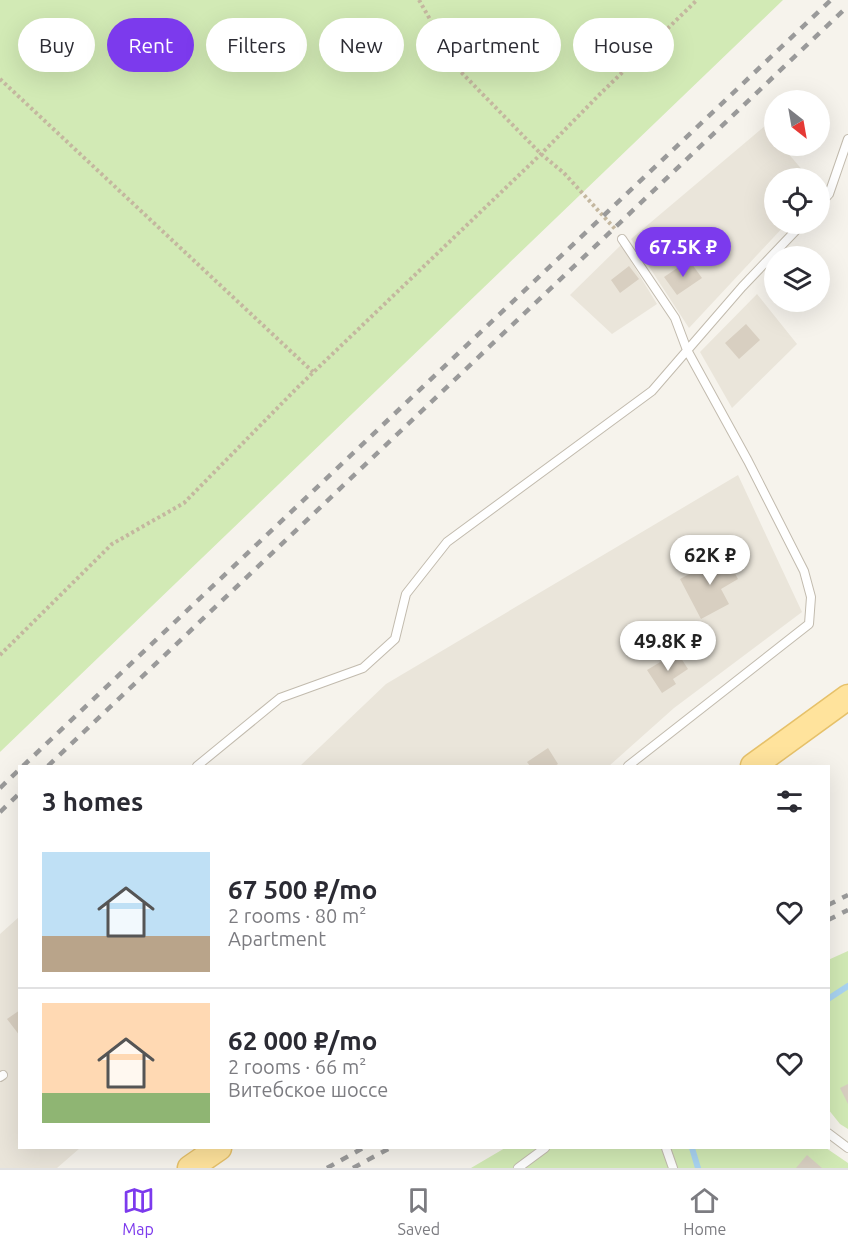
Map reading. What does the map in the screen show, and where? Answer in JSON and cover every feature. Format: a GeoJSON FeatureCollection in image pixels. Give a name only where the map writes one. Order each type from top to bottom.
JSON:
{"type":"FeatureCollection","features":[{"type":"Feature","properties":{"kind":"main road"},"geometry":{"type":"LineString","coordinates":[[754,765],[848,697]]}},
{"type":"Feature","properties":{"kind":"main road"},"geometry":{"type":"LineString","coordinates":[[190,1168],[218,1149]]}},
{"type":"Feature","properties":{"kind":"lane"},"geometry":{"type":"LineString","coordinates":[[830,194],[848,139]]}},
{"type":"Feature","properties":{"kind":"lane"},"geometry":{"type":"LineString","coordinates":[[197,765],[280,698],[363,668],[395,639],[406,594],[447,542],[652,392],[687,350],[793,234]]}},
{"type":"Feature","properties":{"kind":"lane"},"geometry":{"type":"LineString","coordinates":[[622,239],[675,318],[687,350],[748,460],[804,571],[811,597],[809,624],[629,765]]}},
{"type":"Feature","properties":{"kind":"lane"},"geometry":{"type":"LineString","coordinates":[[830,1134],[848,1148]]}},
{"type":"Feature","properties":{"kind":"lane"},"geometry":{"type":"LineString","coordinates":[[518,1168],[544,1149]]}},
{"type":"Feature","properties":{"kind":"lane"},"geometry":{"type":"LineString","coordinates":[[666,1149],[673,1168]]}},
{"type":"Feature","properties":{"kind":"path"},"geometry":{"type":"LineString","coordinates":[[419,0],[459,70],[541,154],[564,172],[596,206],[622,239]]}},
{"type":"Feature","properties":{"kind":"path"},"geometry":{"type":"LineString","coordinates":[[0,654],[112,544],[184,502],[313,372],[541,154],[697,0]]}},
{"type":"Feature","properties":{"kind":"path"},"geometry":{"type":"LineString","coordinates":[[0,79],[313,372]]}},
{"type":"Feature","properties":{"kind":"shaded area"},"geometry":{"type":"Polygon","coordinates":[[[764,127],[764,156],[790,156],[801,168],[764,168],[764,234],[777,234],[689,328],[631,239],[764,127]]]}},
{"type":"Feature","properties":{"kind":"shaded area"},"geometry":{"type":"Polygon","coordinates":[[[621,245],[657,304],[612,334],[570,295],[621,245]]]}},
{"type":"Feature","properties":{"kind":"shaded area"},"geometry":{"type":"Polygon","coordinates":[[[757,294],[764,303],[764,312],[771,312],[797,344],[732,408],[700,352],[757,294]]]}},
{"type":"Feature","properties":{"kind":"shaded area"},"geometry":{"type":"Polygon","coordinates":[[[738,475],[802,612],[674,708],[610,765],[301,765],[386,684],[738,475]]]}},
{"type":"Feature","properties":{"kind":"shaded area"},"geometry":{"type":"Polygon","coordinates":[[[18,918],[18,1149],[79,1149],[57,1168],[0,1168],[0,934],[18,918]]]}},
{"type":"Feature","properties":{"kind":"green space"},"geometry":{"type":"Polygon","coordinates":[[[0,0],[783,0],[0,752],[0,0]]]}},
{"type":"Feature","properties":{"kind":"green space"},"geometry":{"type":"Polygon","coordinates":[[[848,951],[848,1129],[840,1124],[830,1112],[830,959],[848,951]]]}},
{"type":"Feature","properties":{"kind":"green space"},"geometry":{"type":"Polygon","coordinates":[[[503,1149],[827,1149],[848,1163],[848,1168],[471,1168],[503,1149]]]}},
{"type":"Feature","properties":{"kind":"building"},"geometry":{"type":"Polygon","coordinates":[[[689,260],[702,278],[677,295],[664,277],[689,260]]]}},
{"type":"Feature","properties":{"kind":"building"},"geometry":{"type":"Polygon","coordinates":[[[629,266],[639,279],[620,293],[611,280],[629,266]]]}},
{"type":"Feature","properties":{"kind":"building"},"geometry":{"type":"Polygon","coordinates":[[[746,324],[760,340],[739,359],[725,343],[746,324]]]}},
{"type":"Feature","properties":{"kind":"building"},"geometry":{"type":"Polygon","coordinates":[[[725,555],[738,579],[721,589],[729,604],[701,619],[680,579],[725,555]]]}},
{"type":"Feature","properties":{"kind":"building"},"geometry":{"type":"Polygon","coordinates":[[[677,652],[688,669],[673,679],[676,684],[662,693],[647,670],[677,652]]]}},
{"type":"Feature","properties":{"kind":"building"},"geometry":{"type":"Polygon","coordinates":[[[548,748],[558,764],[529,765],[527,762],[548,748]]]}},
{"type":"Feature","properties":{"kind":"building"},"geometry":{"type":"Polygon","coordinates":[[[18,1011],[18,1033],[7,1019],[18,1011]]]}},
{"type":"Feature","properties":{"kind":"building"},"geometry":{"type":"Polygon","coordinates":[[[848,1084],[848,1104],[840,1088],[848,1084]]]}},
{"type":"Feature","properties":{"kind":"building"},"geometry":{"type":"Polygon","coordinates":[[[807,1155],[822,1168],[796,1168],[807,1155]]]}},
{"type":"Feature","properties":{"kind":"waterway"},"geometry":{"type":"LineString","coordinates":[[830,998],[848,986]]}},
{"type":"Feature","properties":{"kind":"waterway"},"geometry":{"type":"LineString","coordinates":[[692,1149],[698,1168]]}},
{"type":"Feature","properties":{"kind":"railway"},"geometry":{"type":"LineString","coordinates":[[24,765],[831,0]]}},
{"type":"Feature","properties":{"kind":"railway"},"geometry":{"type":"LineString","coordinates":[[49,765],[848,6]]}},
{"type":"Feature","properties":{"kind":"railway"},"geometry":{"type":"LineString","coordinates":[[0,788],[18,771]]}},
{"type":"Feature","properties":{"kind":"railway"},"geometry":{"type":"LineString","coordinates":[[0,812],[18,795]]}},
{"type":"Feature","properties":{"kind":"railway"},"geometry":{"type":"LineString","coordinates":[[830,904],[848,895]]}},
{"type":"Feature","properties":{"kind":"railway"},"geometry":{"type":"LineString","coordinates":[[830,919],[848,910]]}},
{"type":"Feature","properties":{"kind":"railway"},"geometry":{"type":"LineString","coordinates":[[327,1168],[361,1149]]}},
{"type":"Feature","properties":{"kind":"railway"},"geometry":{"type":"LineString","coordinates":[[353,1168],[388,1149]]}}]}
